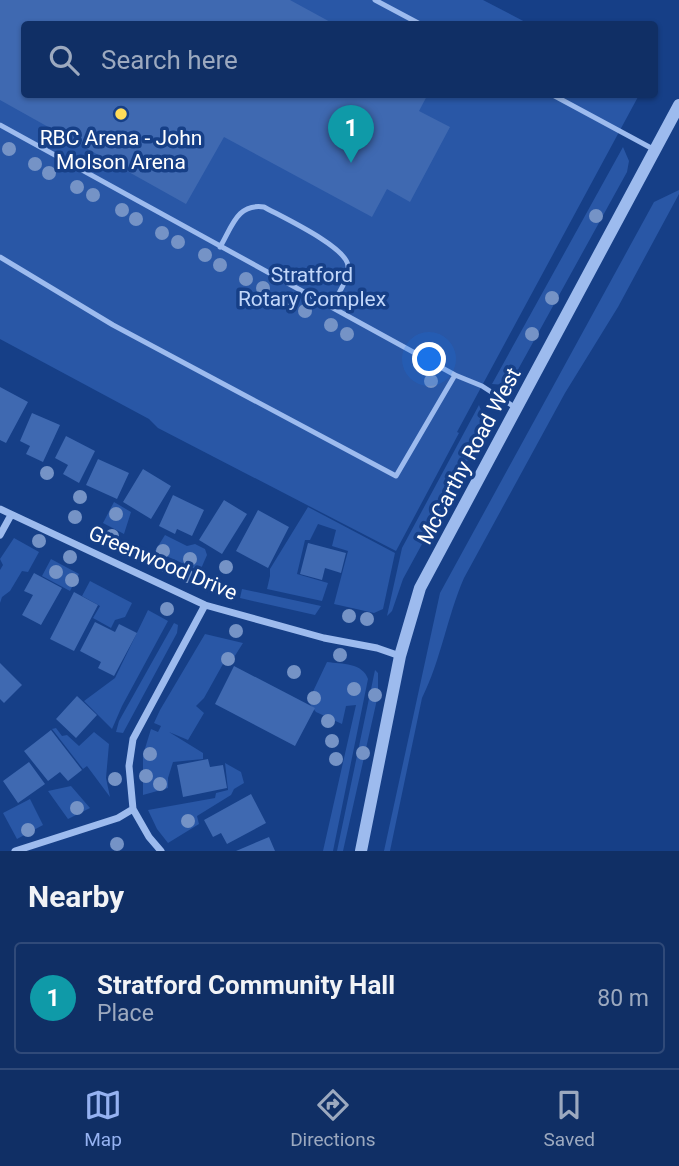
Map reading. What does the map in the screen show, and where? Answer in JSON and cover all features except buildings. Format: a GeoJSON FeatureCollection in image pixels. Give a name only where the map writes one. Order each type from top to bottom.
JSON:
{"type":"FeatureCollection","features":[{"type":"Feature","properties":{"kind":"street","name":"McCarthy Road West"},"geometry":{"type":"LineString","coordinates":[[361,851],[400,656],[420,588],[679,105]]}},
{"type":"Feature","properties":{"kind":"street","name":"Greenwood Drive"},"geometry":{"type":"LineString","coordinates":[[0,509],[205,605],[400,656]]}},
{"type":"Feature","properties":{"kind":"street"},"geometry":{"type":"LineString","coordinates":[[0,535],[11,515]]}},
{"type":"Feature","properties":{"kind":"street"},"geometry":{"type":"LineString","coordinates":[[161,851],[149,837],[133,809],[129,766],[133,739],[205,605]]}},
{"type":"Feature","properties":{"kind":"street"},"geometry":{"type":"LineString","coordinates":[[15,851],[118,818],[133,809]]}},
{"type":"Feature","properties":{"kind":"lane"},"geometry":{"type":"LineString","coordinates":[[374,0],[414,21]]}},
{"type":"Feature","properties":{"kind":"lane"},"geometry":{"type":"LineString","coordinates":[[559,98],[654,150]]}},
{"type":"Feature","properties":{"kind":"lane"},"geometry":{"type":"LineString","coordinates":[[0,125],[455,375],[482,386],[516,408]]}},
{"type":"Feature","properties":{"kind":"lane"},"geometry":{"type":"LineString","coordinates":[[220,247],[241,210],[253,205],[264,206],[340,250],[348,262],[348,274],[331,307]]}},
{"type":"Feature","properties":{"kind":"lane"},"geometry":{"type":"LineString","coordinates":[[0,257],[113,325],[396,476],[455,375]]}},
{"type":"Feature","properties":{"kind":"green space","name":"Stratford Rotary Complex"},"geometry":{"type":"Polygon","coordinates":[[[0,0],[483,0],[523,21],[21,21],[21,98],[637,98],[457,432],[459,433],[396,551],[158,428],[149,419],[0,339],[0,0]]]}},
{"type":"Feature","properties":{"kind":"green space"},"geometry":{"type":"Polygon","coordinates":[[[623,147],[629,161],[627,172],[515,375],[505,385],[492,384],[623,147]]]}},
{"type":"Feature","properties":{"kind":"green space"},"geometry":{"type":"Polygon","coordinates":[[[679,190],[618,307],[565,393],[464,578],[422,698],[390,851],[384,851],[440,593],[654,202],[679,190]]]}},
{"type":"Feature","properties":{"kind":"green space"},"geometry":{"type":"Polygon","coordinates":[[[479,405],[484,418],[482,434],[403,579],[392,611],[387,616],[402,548],[479,405]]]}},
{"type":"Feature","properties":{"kind":"green space"},"geometry":{"type":"Polygon","coordinates":[[[114,502],[131,512],[124,534],[103,523],[114,502]]]}},
{"type":"Feature","properties":{"kind":"green space"},"geometry":{"type":"Polygon","coordinates":[[[308,507],[395,553],[383,609],[374,613],[334,604],[348,551],[332,546],[336,530],[318,524],[310,540],[305,540],[297,574],[328,583],[322,601],[267,589],[270,569],[308,507]]]}},
{"type":"Feature","properties":{"kind":"green space"},"geometry":{"type":"Polygon","coordinates":[[[165,535],[187,546],[195,544],[205,549],[207,555],[200,571],[155,551],[165,535]]]}},
{"type":"Feature","properties":{"kind":"green space"},"geometry":{"type":"Polygon","coordinates":[[[14,538],[39,552],[28,572],[22,571],[0,603],[0,570],[3,565],[0,559],[14,538]]]}},
{"type":"Feature","properties":{"kind":"green space"},"geometry":{"type":"Polygon","coordinates":[[[51,559],[79,574],[70,591],[42,576],[51,559]]]}},
{"type":"Feature","properties":{"kind":"green space"},"geometry":{"type":"Polygon","coordinates":[[[90,581],[132,603],[125,617],[115,620],[111,628],[93,618],[100,606],[82,596],[90,581]]]}},
{"type":"Feature","properties":{"kind":"green space"},"geometry":{"type":"Polygon","coordinates":[[[242,589],[321,606],[315,615],[240,598],[242,589]]]}},
{"type":"Feature","properties":{"kind":"green space"},"geometry":{"type":"Polygon","coordinates":[[[148,610],[168,621],[112,729],[84,701],[115,678],[148,610]]]}},
{"type":"Feature","properties":{"kind":"green space"},"geometry":{"type":"Polygon","coordinates":[[[174,623],[178,625],[177,633],[123,733],[116,732],[119,721],[174,623]]]}},
{"type":"Feature","properties":{"kind":"green space"},"geometry":{"type":"Polygon","coordinates":[[[205,634],[243,643],[231,662],[223,664],[204,698],[196,706],[204,713],[188,740],[169,732],[203,753],[203,759],[173,762],[168,788],[143,795],[143,755],[151,729],[158,732],[161,726],[154,723],[160,710],[205,634]]]}},
{"type":"Feature","properties":{"kind":"green space"},"geometry":{"type":"Polygon","coordinates":[[[327,662],[357,667],[368,679],[333,851],[323,851],[356,705],[346,706],[342,724],[316,712],[308,702],[327,662]]]}},
{"type":"Feature","properties":{"kind":"green space"},"geometry":{"type":"Polygon","coordinates":[[[375,670],[378,673],[378,695],[343,851],[337,851],[375,670]]]}},
{"type":"Feature","properties":{"kind":"green space"},"geometry":{"type":"Polygon","coordinates":[[[56,728],[62,736],[67,735],[79,746],[94,732],[109,744],[106,778],[110,797],[87,766],[83,769],[52,729],[56,728]]]}},
{"type":"Feature","properties":{"kind":"green space"},"geometry":{"type":"Polygon","coordinates":[[[225,763],[241,772],[244,783],[234,789],[231,795],[197,816],[199,824],[168,843],[157,829],[148,810],[215,798],[216,793],[228,790],[225,763]]]}},
{"type":"Feature","properties":{"kind":"green space"},"geometry":{"type":"Polygon","coordinates":[[[71,786],[90,808],[68,819],[48,791],[71,786]]]}},
{"type":"Feature","properties":{"kind":"green space"},"geometry":{"type":"Polygon","coordinates":[[[30,799],[43,825],[17,839],[3,813],[30,799]]]}},
{"type":"Feature","properties":{"kind":"place","name":"RBC Arena - John Molson Arena"},"geometry":{"type":"Point","coordinates":[121,114]}},
{"type":"Feature","properties":{"kind":"place","name":"Stratford Community Hall"},"geometry":{"type":"Point","coordinates":[351,163]}}]}
